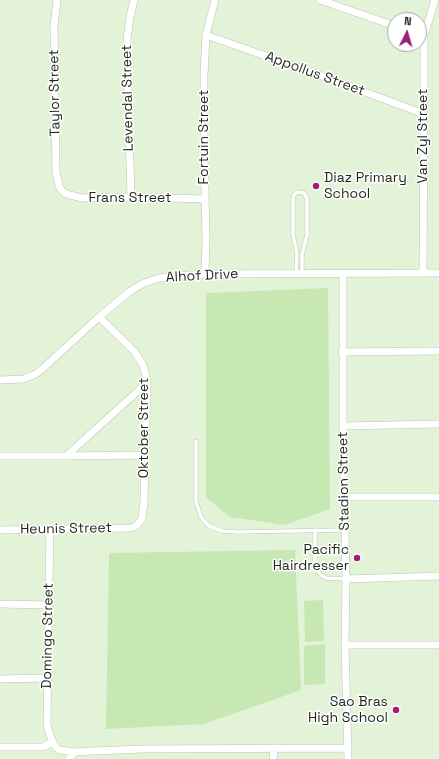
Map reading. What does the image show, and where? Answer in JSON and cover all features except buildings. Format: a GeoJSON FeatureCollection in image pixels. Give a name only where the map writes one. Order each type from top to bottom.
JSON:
{"type":"FeatureCollection","features":[{"type":"Feature","properties":{"kind":"street","name":"Taylor Street"},"geometry":{"type":"LineString","coordinates":[[57,0],[54,26],[54,57],[56,172],[59,186]]}},
{"type":"Feature","properties":{"kind":"street","name":"Levendal Street"},"geometry":{"type":"LineString","coordinates":[[130,197],[127,39],[134,0]]}},
{"type":"Feature","properties":{"kind":"street","name":"Fortuin Street"},"geometry":{"type":"LineString","coordinates":[[206,274],[204,75],[206,35],[215,0]]}},
{"type":"Feature","properties":{"kind":"street"},"geometry":{"type":"LineString","coordinates":[[320,0],[387,23]]}},
{"type":"Feature","properties":{"kind":"street","name":"Van Zyl Street"},"geometry":{"type":"LineString","coordinates":[[427,22],[435,0]]}},
{"type":"Feature","properties":{"kind":"street","name":"Appollus Street"},"geometry":{"type":"LineString","coordinates":[[206,35],[424,114]]}},
{"type":"Feature","properties":{"kind":"street","name":"Van Zyl Street"},"geometry":{"type":"LineString","coordinates":[[422,52],[424,114],[423,274]]}},
{"type":"Feature","properties":{"kind":"street","name":"Frans Street"},"geometry":{"type":"LineString","coordinates":[[59,186],[66,194],[82,198],[130,197],[205,199]]}},
{"type":"Feature","properties":{"kind":"street","name":"Alhof Drive"},"geometry":{"type":"LineString","coordinates":[[0,380],[22,379],[34,375],[42,370],[99,317],[129,292],[142,284],[159,278],[206,274],[439,273]]}},
{"type":"Feature","properties":{"kind":"street","name":"Stadion Street"},"geometry":{"type":"LineString","coordinates":[[343,274],[342,352],[346,578],[345,646],[348,759]]}},
{"type":"Feature","properties":{"kind":"street","name":"Oktober Street"},"geometry":{"type":"LineString","coordinates":[[99,317],[134,351],[140,359],[147,382],[143,515],[140,522],[131,528]]}},
{"type":"Feature","properties":{"kind":"street"},"geometry":{"type":"LineString","coordinates":[[342,352],[439,351]]}},
{"type":"Feature","properties":{"kind":"street"},"geometry":{"type":"LineString","coordinates":[[66,456],[147,382]]}},
{"type":"Feature","properties":{"kind":"street"},"geometry":{"type":"LineString","coordinates":[[343,426],[439,424]]}},
{"type":"Feature","properties":{"kind":"street"},"geometry":{"type":"LineString","coordinates":[[0,456],[145,455]]}},
{"type":"Feature","properties":{"kind":"street"},"geometry":{"type":"LineString","coordinates":[[344,497],[439,497]]}},
{"type":"Feature","properties":{"kind":"street","name":"Heunis Street"},"geometry":{"type":"LineString","coordinates":[[0,530],[131,528]]}},
{"type":"Feature","properties":{"kind":"street","name":"Domingo Street"},"geometry":{"type":"LineString","coordinates":[[50,529],[48,605],[48,724],[53,742]]}},
{"type":"Feature","properties":{"kind":"street"},"geometry":{"type":"LineString","coordinates":[[346,578],[439,576]]}},
{"type":"Feature","properties":{"kind":"street"},"geometry":{"type":"LineString","coordinates":[[0,604],[48,605]]}},
{"type":"Feature","properties":{"kind":"street"},"geometry":{"type":"LineString","coordinates":[[345,646],[439,645]]}},
{"type":"Feature","properties":{"kind":"street"},"geometry":{"type":"LineString","coordinates":[[0,679],[48,678]]}},
{"type":"Feature","properties":{"kind":"street"},"geometry":{"type":"LineString","coordinates":[[0,748],[43,747],[53,742],[60,750],[67,752],[143,749],[348,748]]}},
{"type":"Feature","properties":{"kind":"street"},"geometry":{"type":"LineString","coordinates":[[273,759],[274,748]]}},
{"type":"Feature","properties":{"kind":"street"},"geometry":{"type":"LineString","coordinates":[[69,759],[76,752]]}},
{"type":"Feature","properties":{"kind":"lane"},"geometry":{"type":"LineString","coordinates":[[297,192],[304,193],[307,198],[307,235],[299,274],[293,234],[293,198],[297,192]]}},
{"type":"Feature","properties":{"kind":"lane"},"geometry":{"type":"LineString","coordinates":[[196,441],[196,502],[201,516],[209,526],[222,531],[238,532],[345,530]]}},
{"type":"Feature","properties":{"kind":"lane"},"geometry":{"type":"LineString","coordinates":[[315,530],[315,563],[317,570],[326,578],[346,578]]}},
{"type":"Feature","properties":{"kind":"green space"},"geometry":{"type":"Polygon","coordinates":[[[328,288],[330,509],[285,525],[230,517],[206,497],[206,293],[328,288]]]}},
{"type":"Feature","properties":{"kind":"green space"},"geometry":{"type":"Polygon","coordinates":[[[295,550],[301,690],[204,724],[106,729],[109,553],[295,550]]]}},
{"type":"Feature","properties":{"kind":"green space"},"geometry":{"type":"Polygon","coordinates":[[[323,600],[324,641],[305,642],[304,601],[323,600]]]}},
{"type":"Feature","properties":{"kind":"green space"},"geometry":{"type":"Polygon","coordinates":[[[325,644],[325,684],[304,685],[304,646],[325,644]]]}},
{"type":"Feature","properties":{"kind":"place","name":"Diaz Primary School"},"geometry":{"type":"Point","coordinates":[316,186]}},
{"type":"Feature","properties":{"kind":"place","name":"Pacific Hairdresser"},"geometry":{"type":"Point","coordinates":[357,558]}},
{"type":"Feature","properties":{"kind":"place","name":"Sao Bras High School"},"geometry":{"type":"Point","coordinates":[396,710]}}]}
